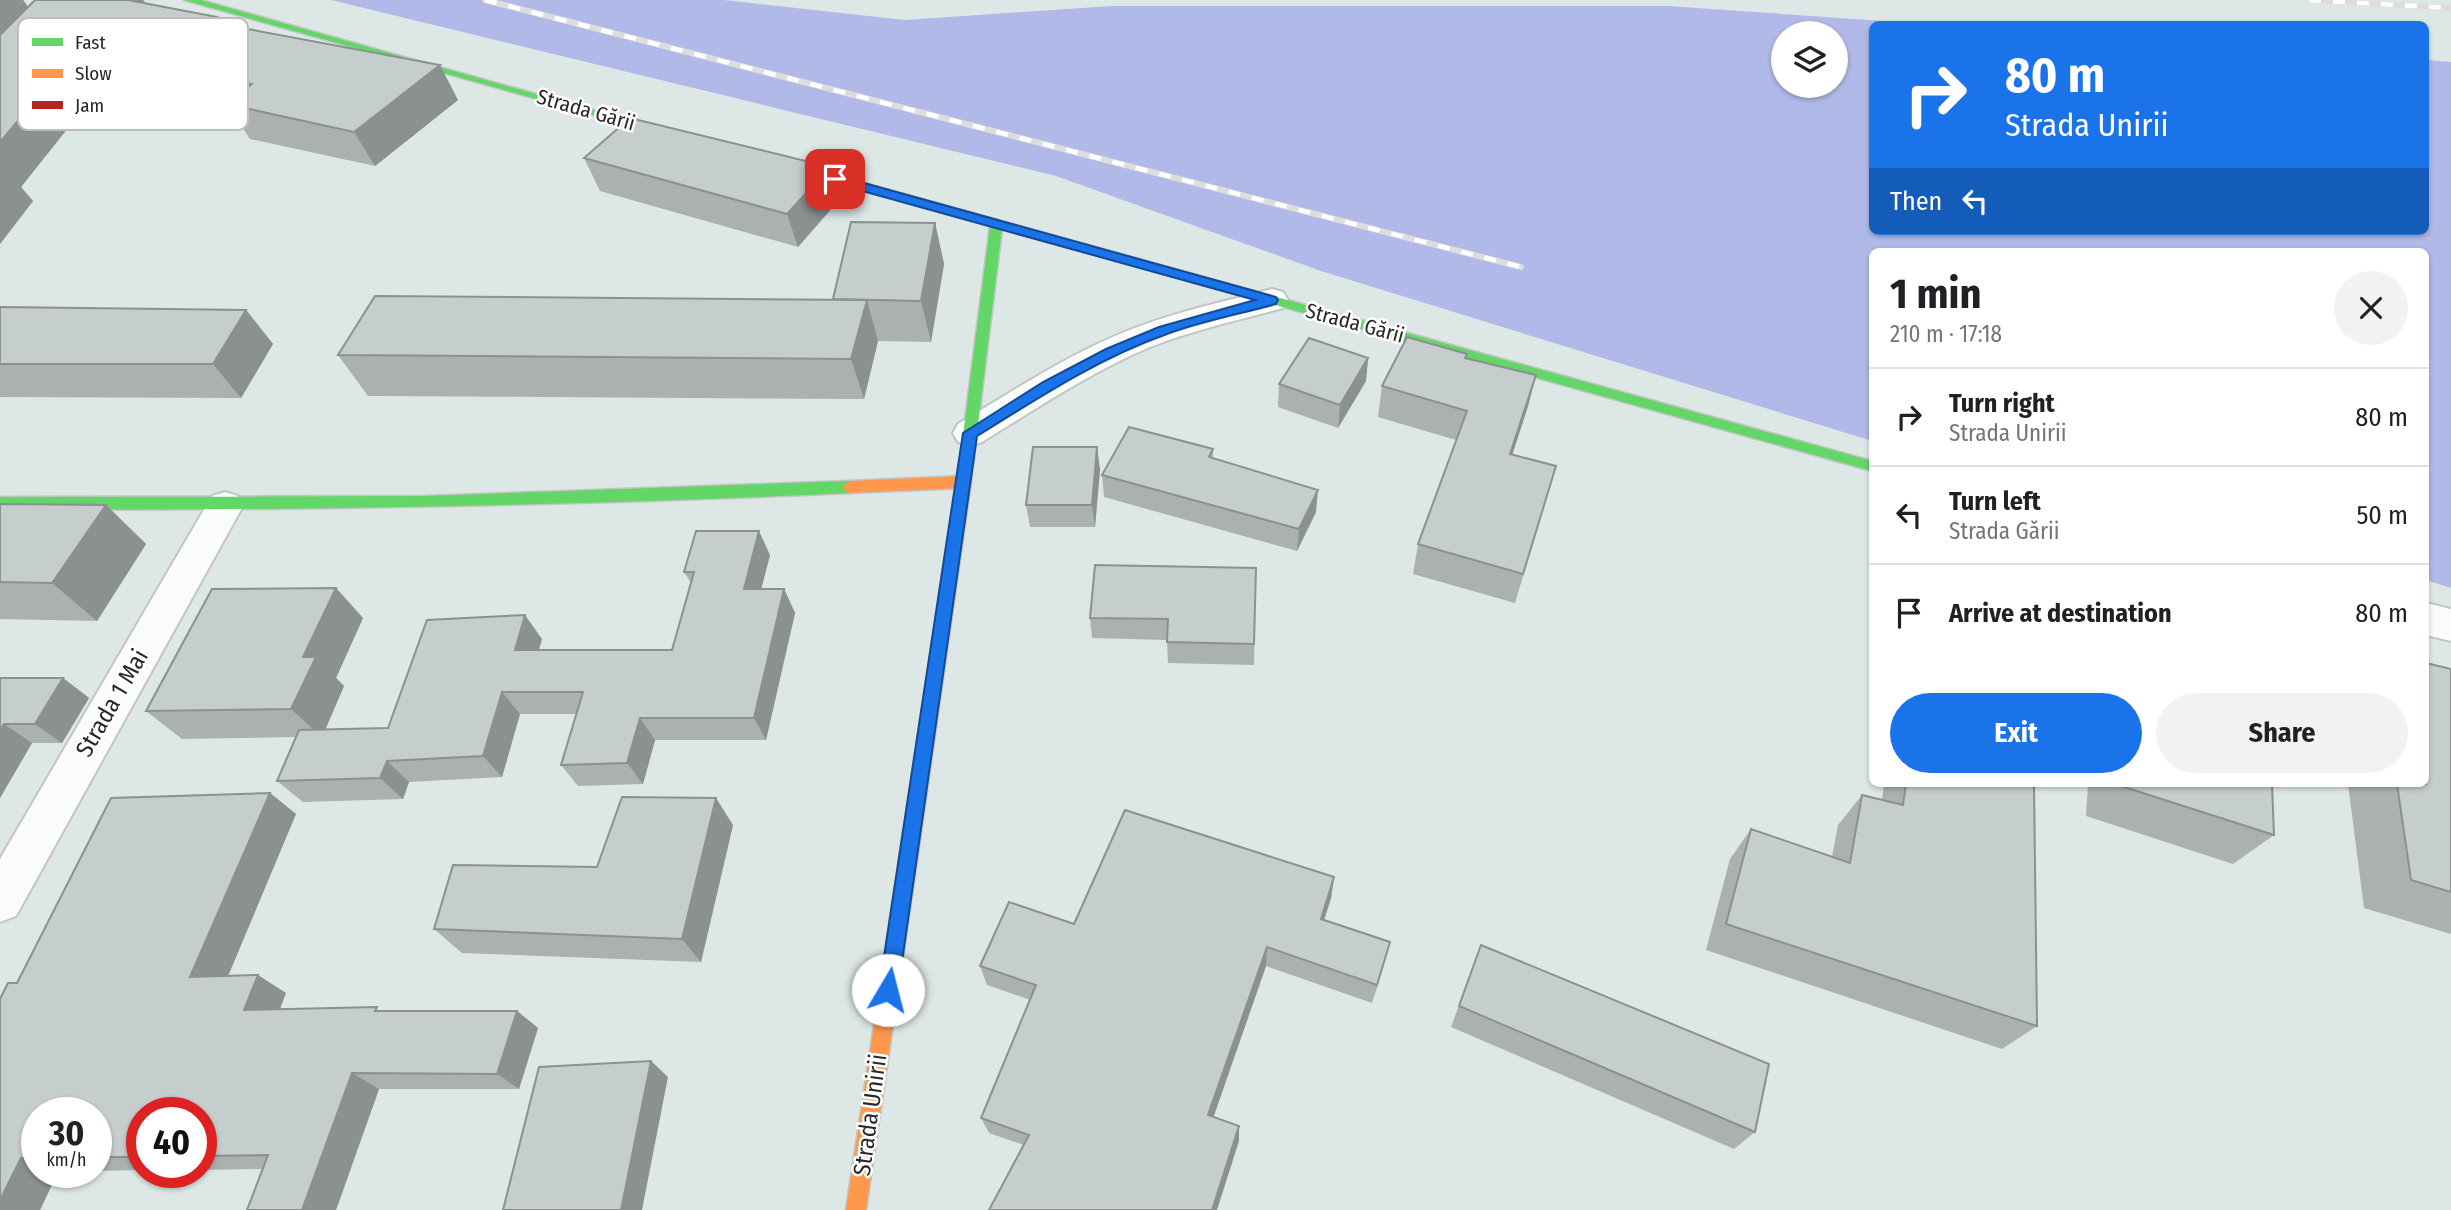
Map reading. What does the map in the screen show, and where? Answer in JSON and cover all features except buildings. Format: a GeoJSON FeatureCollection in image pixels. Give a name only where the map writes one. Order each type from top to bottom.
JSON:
{"type":"FeatureCollection","features":[{"type":"Feature","properties":{"kind":"street","name":"Strada Gării"},"geometry":{"type":"LineString","coordinates":[[189,0],[687,138]]}},
{"type":"Feature","properties":{"kind":"street","name":"Strada Gării"},"geometry":{"type":"LineString","coordinates":[[767,160],[1869,465]]}},
{"type":"Feature","properties":{"kind":"street","name":"Strada Unirii"},"geometry":{"type":"LineString","coordinates":[[856,1210],[964,482],[996,224]]}},
{"type":"Feature","properties":{"kind":"street"},"geometry":{"type":"LineString","coordinates":[[970,433],[1048,385],[1111,352],[1164,330],[1272,300]]}},
{"type":"Feature","properties":{"kind":"street"},"geometry":{"type":"LineString","coordinates":[[0,503],[225,506],[608,499],[964,482]]}},
{"type":"Feature","properties":{"kind":"street","name":"Strada 1 Mai"},"geometry":{"type":"LineString","coordinates":[[0,901],[225,506]]}},
{"type":"Feature","properties":{"kind":"street"},"geometry":{"type":"LineString","coordinates":[[2429,620],[2451,625]]}},
{"type":"Feature","properties":{"kind":"shaded area"},"geometry":{"type":"Polygon","coordinates":[[[331,0],[724,0],[905,20],[1111,6],[1668,6],[1883,21],[1869,21],[1869,235],[2429,235],[2429,60],[2451,62],[2451,588],[2429,581],[2429,248],[1869,248],[1869,440],[1321,271],[1056,176],[331,0]]]}},
{"type":"Feature","properties":{"kind":"railway"},"geometry":{"type":"LineString","coordinates":[[485,0],[1521,267]]}},
{"type":"Feature","properties":{"kind":"railway"},"geometry":{"type":"LineString","coordinates":[[2309,0],[2451,8]]}},
{"type":"Feature","properties":{"kind":"traffic: fast"},"geometry":{"type":"LineString","coordinates":[[189,0],[676,135]]}},
{"type":"Feature","properties":{"kind":"traffic: fast"},"geometry":{"type":"LineString","coordinates":[[990,222],[1869,465]]}},
{"type":"Feature","properties":{"kind":"traffic: fast"},"geometry":{"type":"LineString","coordinates":[[908,860],[964,482],[996,224]]}},
{"type":"Feature","properties":{"kind":"traffic: fast"},"geometry":{"type":"LineString","coordinates":[[0,503],[425,502],[849,487]]}},
{"type":"Feature","properties":{"kind":"traffic: slow"},"geometry":{"type":"LineString","coordinates":[[849,487],[964,482]]}},
{"type":"Feature","properties":{"kind":"traffic: slow"},"geometry":{"type":"LineString","coordinates":[[856,1210],[908,860]]}},
{"type":"Feature","properties":{"kind":"traffic: jam"},"geometry":{"type":"LineString","coordinates":[[781,164],[990,222]]}},
{"type":"Feature","properties":{"kind":"route"},"geometry":{"type":"LineString","coordinates":[[835,179],[1272,300],[1164,330],[1111,352],[1048,385],[970,433],[888,990]]}}]}
